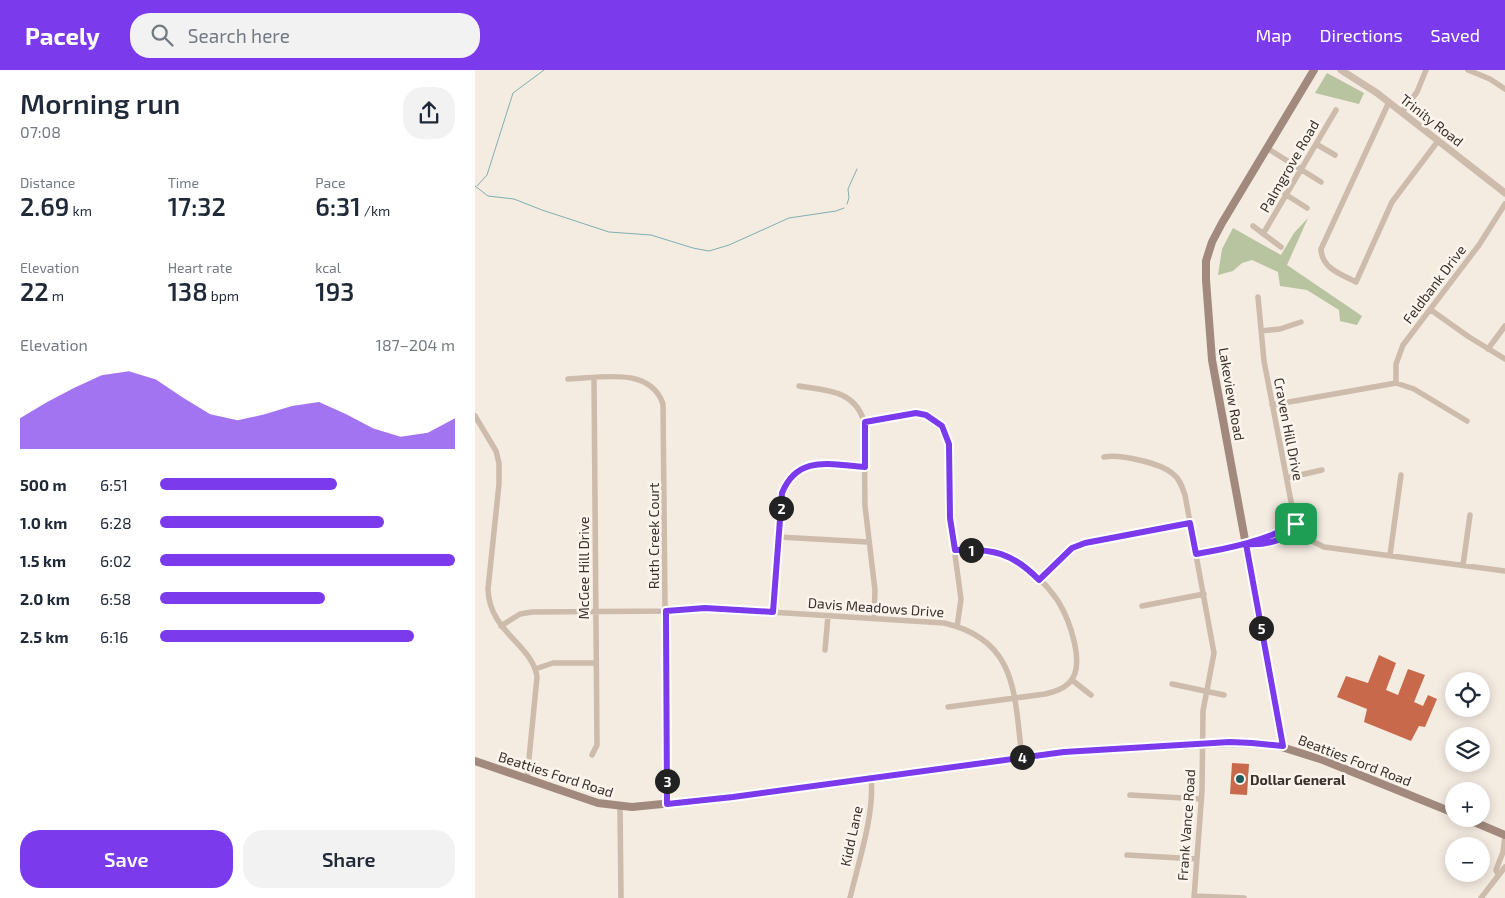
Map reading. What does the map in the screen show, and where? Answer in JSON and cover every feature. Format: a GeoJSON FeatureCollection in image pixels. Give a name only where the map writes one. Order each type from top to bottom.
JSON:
{"type":"FeatureCollection","features":[{"type":"Feature","properties":{"kind":"main road","name":"Lakeview Road"},"geometry":{"type":"LineString","coordinates":[[1283,746],[1212,360],[1206,261],[1212,242],[1222,223],[1315,70]]}},
{"type":"Feature","properties":{"kind":"main road","name":"Beatties Ford Road"},"geometry":{"type":"LineString","coordinates":[[475,761],[585,799],[620,807],[667,804],[871,779],[1022,757],[1093,749],[1252,743],[1283,746],[1358,773],[1445,809]]}},
{"type":"Feature","properties":{"kind":"main road"},"geometry":{"type":"LineString","coordinates":[[1486,827],[1505,835]]}},
{"type":"Feature","properties":{"kind":"street","name":"Trinity Road"},"geometry":{"type":"LineString","coordinates":[[1341,70],[1389,102],[1505,193]]}},
{"type":"Feature","properties":{"kind":"street"},"geometry":{"type":"LineString","coordinates":[[1402,112],[1417,92],[1426,70]]}},
{"type":"Feature","properties":{"kind":"street"},"geometry":{"type":"LineString","coordinates":[[1468,70],[1490,79],[1505,89]]}},
{"type":"Feature","properties":{"kind":"street"},"geometry":{"type":"LineString","coordinates":[[1389,102],[1321,249],[1322,258],[1329,268],[1356,282],[1393,202],[1438,141]]}},
{"type":"Feature","properties":{"kind":"street","name":"Palmgrove Road"},"geometry":{"type":"LineString","coordinates":[[1263,234],[1336,110]]}},
{"type":"Feature","properties":{"kind":"street"},"geometry":{"type":"LineString","coordinates":[[1316,144],[1335,155]]}},
{"type":"Feature","properties":{"kind":"street"},"geometry":{"type":"LineString","coordinates":[[1267,148],[1321,182]]}},
{"type":"Feature","properties":{"kind":"street"},"geometry":{"type":"LineString","coordinates":[[1285,194],[1307,208]]}},
{"type":"Feature","properties":{"kind":"street","name":"Feldbank Drive"},"geometry":{"type":"LineString","coordinates":[[1396,383],[1399,355],[1479,245],[1505,204]]}},
{"type":"Feature","properties":{"kind":"street"},"geometry":{"type":"LineString","coordinates":[[1253,226],[1281,247]]}},
{"type":"Feature","properties":{"kind":"street","name":"Craven Hill Drive"},"geometry":{"type":"LineString","coordinates":[[1258,297],[1272,405],[1297,528]]}},
{"type":"Feature","properties":{"kind":"street"},"geometry":{"type":"LineString","coordinates":[[1431,310],[1505,359]]}},
{"type":"Feature","properties":{"kind":"street"},"geometry":{"type":"LineString","coordinates":[[1261,331],[1280,329],[1301,322]]}},
{"type":"Feature","properties":{"kind":"street"},"geometry":{"type":"LineString","coordinates":[[1488,349],[1505,326]]}},
{"type":"Feature","properties":{"kind":"street","name":"Ruth Creek Court"},"geometry":{"type":"LineString","coordinates":[[569,379],[627,377],[639,379],[651,385],[662,401],[664,411],[667,804]]}},
{"type":"Feature","properties":{"kind":"street","name":"McGee Hill Drive"},"geometry":{"type":"LineString","coordinates":[[592,755],[597,744],[594,378]]}},
{"type":"Feature","properties":{"kind":"street"},"geometry":{"type":"LineString","coordinates":[[1272,405],[1396,383],[1415,389],[1467,421]]}},
{"type":"Feature","properties":{"kind":"street"},"geometry":{"type":"LineString","coordinates":[[799,386],[846,396],[861,410],[865,422],[865,506],[875,590],[874,619]]}},
{"type":"Feature","properties":{"kind":"street"},"geometry":{"type":"LineString","coordinates":[[865,422],[916,413],[926,415],[942,426],[949,444],[950,518],[961,599],[957,627]]}},
{"type":"Feature","properties":{"kind":"street"},"geometry":{"type":"LineString","coordinates":[[475,416],[496,451],[499,462],[499,484],[488,589],[491,609],[501,626],[535,669],[537,677],[527,779]]}},
{"type":"Feature","properties":{"kind":"street","name":"Frank Vance Road"},"geometry":{"type":"LineString","coordinates":[[1104,457],[1122,457],[1161,467],[1174,474],[1185,495],[1214,647],[1202,715],[1201,799],[1194,897]]}},
{"type":"Feature","properties":{"kind":"street"},"geometry":{"type":"LineString","coordinates":[[773,612],[782,493],[786,482],[795,472],[806,466],[817,464],[865,467]]}},
{"type":"Feature","properties":{"kind":"street"},"geometry":{"type":"LineString","coordinates":[[1287,478],[1322,470]]}},
{"type":"Feature","properties":{"kind":"street"},"geometry":{"type":"LineString","coordinates":[[1390,555],[1401,475]]}},
{"type":"Feature","properties":{"kind":"street"},"geometry":{"type":"LineString","coordinates":[[1463,565],[1470,515]]}},
{"type":"Feature","properties":{"kind":"street"},"geometry":{"type":"LineString","coordinates":[[1039,580],[1072,548],[1085,543],[1190,523]]}},
{"type":"Feature","properties":{"kind":"street"},"geometry":{"type":"LineString","coordinates":[[1196,554],[1246,544],[1260,546],[1274,543],[1297,528],[1311,542],[1324,546],[1505,571]]}},
{"type":"Feature","properties":{"kind":"street"},"geometry":{"type":"LineString","coordinates":[[779,537],[869,542]]}},
{"type":"Feature","properties":{"kind":"street"},"geometry":{"type":"LineString","coordinates":[[948,707],[1045,694],[1059,690],[1072,680],[1078,662],[1076,648],[1057,600],[1024,565],[1011,556],[995,551],[955,550]]}},
{"type":"Feature","properties":{"kind":"street"},"geometry":{"type":"LineString","coordinates":[[1142,606],[1204,594]]}},
{"type":"Feature","properties":{"kind":"street","name":"Davis Meadows Drive"},"geometry":{"type":"LineString","coordinates":[[501,626],[525,613],[666,611],[705,608],[943,623],[977,635],[994,650],[1008,672],[1015,698],[1022,757]]}},
{"type":"Feature","properties":{"kind":"street"},"geometry":{"type":"LineString","coordinates":[[825,650],[828,616]]}},
{"type":"Feature","properties":{"kind":"street"},"geometry":{"type":"LineString","coordinates":[[535,669],[553,663],[596,663]]}},
{"type":"Feature","properties":{"kind":"street"},"geometry":{"type":"LineString","coordinates":[[1072,680],[1091,695]]}},
{"type":"Feature","properties":{"kind":"street"},"geometry":{"type":"LineString","coordinates":[[1172,684],[1224,696]]}},
{"type":"Feature","properties":{"kind":"street","name":"Kidd Lane"},"geometry":{"type":"LineString","coordinates":[[849,898],[865,830],[872,790],[871,779]]}},
{"type":"Feature","properties":{"kind":"street"},"geometry":{"type":"LineString","coordinates":[[1130,795],[1201,799]]}},
{"type":"Feature","properties":{"kind":"street"},"geometry":{"type":"LineString","coordinates":[[620,807],[621,898]]}},
{"type":"Feature","properties":{"kind":"street"},"geometry":{"type":"LineString","coordinates":[[1498,874],[1496,870],[1503,852],[1505,835]]}},
{"type":"Feature","properties":{"kind":"street"},"geometry":{"type":"LineString","coordinates":[[1127,855],[1197,859]]}},
{"type":"Feature","properties":{"kind":"street"},"geometry":{"type":"LineString","coordinates":[[1481,898],[1505,867]]}},
{"type":"Feature","properties":{"kind":"street"},"geometry":{"type":"LineString","coordinates":[[1194,897],[1244,898]]}},
{"type":"Feature","properties":{"kind":"green space"},"geometry":{"type":"Polygon","coordinates":[[[1327,73],[1364,93],[1359,104],[1315,93],[1327,73]]]}},
{"type":"Feature","properties":{"kind":"green space"},"geometry":{"type":"Polygon","coordinates":[[[1308,218],[1287,265],[1362,316],[1357,325],[1340,321],[1339,310],[1307,290],[1280,286],[1278,272],[1252,260],[1242,263],[1233,271],[1218,275],[1222,249],[1233,228],[1281,255],[1294,233],[1308,218]]]}},
{"type":"Feature","properties":{"kind":"building"},"geometry":{"type":"Polygon","coordinates":[[[1379,655],[1396,663],[1386,690],[1398,695],[1408,669],[1425,675],[1414,702],[1423,706],[1428,695],[1437,699],[1425,727],[1419,726],[1411,741],[1364,722],[1367,709],[1337,697],[1346,676],[1368,683],[1379,655]]]}},
{"type":"Feature","properties":{"kind":"building","name":"Dollar General"},"geometry":{"type":"Polygon","coordinates":[[[1232,763],[1249,764],[1247,795],[1230,794],[1232,763]]]}},
{"type":"Feature","properties":{"kind":"waterway"},"geometry":{"type":"LineString","coordinates":[[477,186],[487,175],[513,93],[544,70]]}},
{"type":"Feature","properties":{"kind":"waterway"},"geometry":{"type":"LineString","coordinates":[[847,204],[849,198],[848,189],[857,169]]}},
{"type":"Feature","properties":{"kind":"waterway"},"geometry":{"type":"LineString","coordinates":[[475,186],[488,196],[514,199],[609,232],[651,235],[709,251],[729,245],[789,218],[836,211],[844,208]]}},
{"type":"Feature","properties":{"kind":"place","name":"Dollar General"},"geometry":{"type":"Point","coordinates":[1240,779]}},
{"type":"Feature","properties":{"kind":"route"},"geometry":{"type":"LineString","coordinates":[[916,413],[926,415],[942,426],[949,444],[950,518],[955,550],[995,551],[1011,556],[1024,565],[1039,580],[1072,548],[1085,543],[1190,523],[1196,554],[1239,547],[1258,538],[1278,534],[1296,524],[1298,531],[1274,543],[1260,546],[1246,544],[1283,746],[1230,742],[1093,749],[1029,756],[733,797],[667,804],[666,611],[705,608],[773,612],[782,493],[786,482],[795,472],[806,466],[817,464],[865,467],[865,422],[916,413]]}}]}
